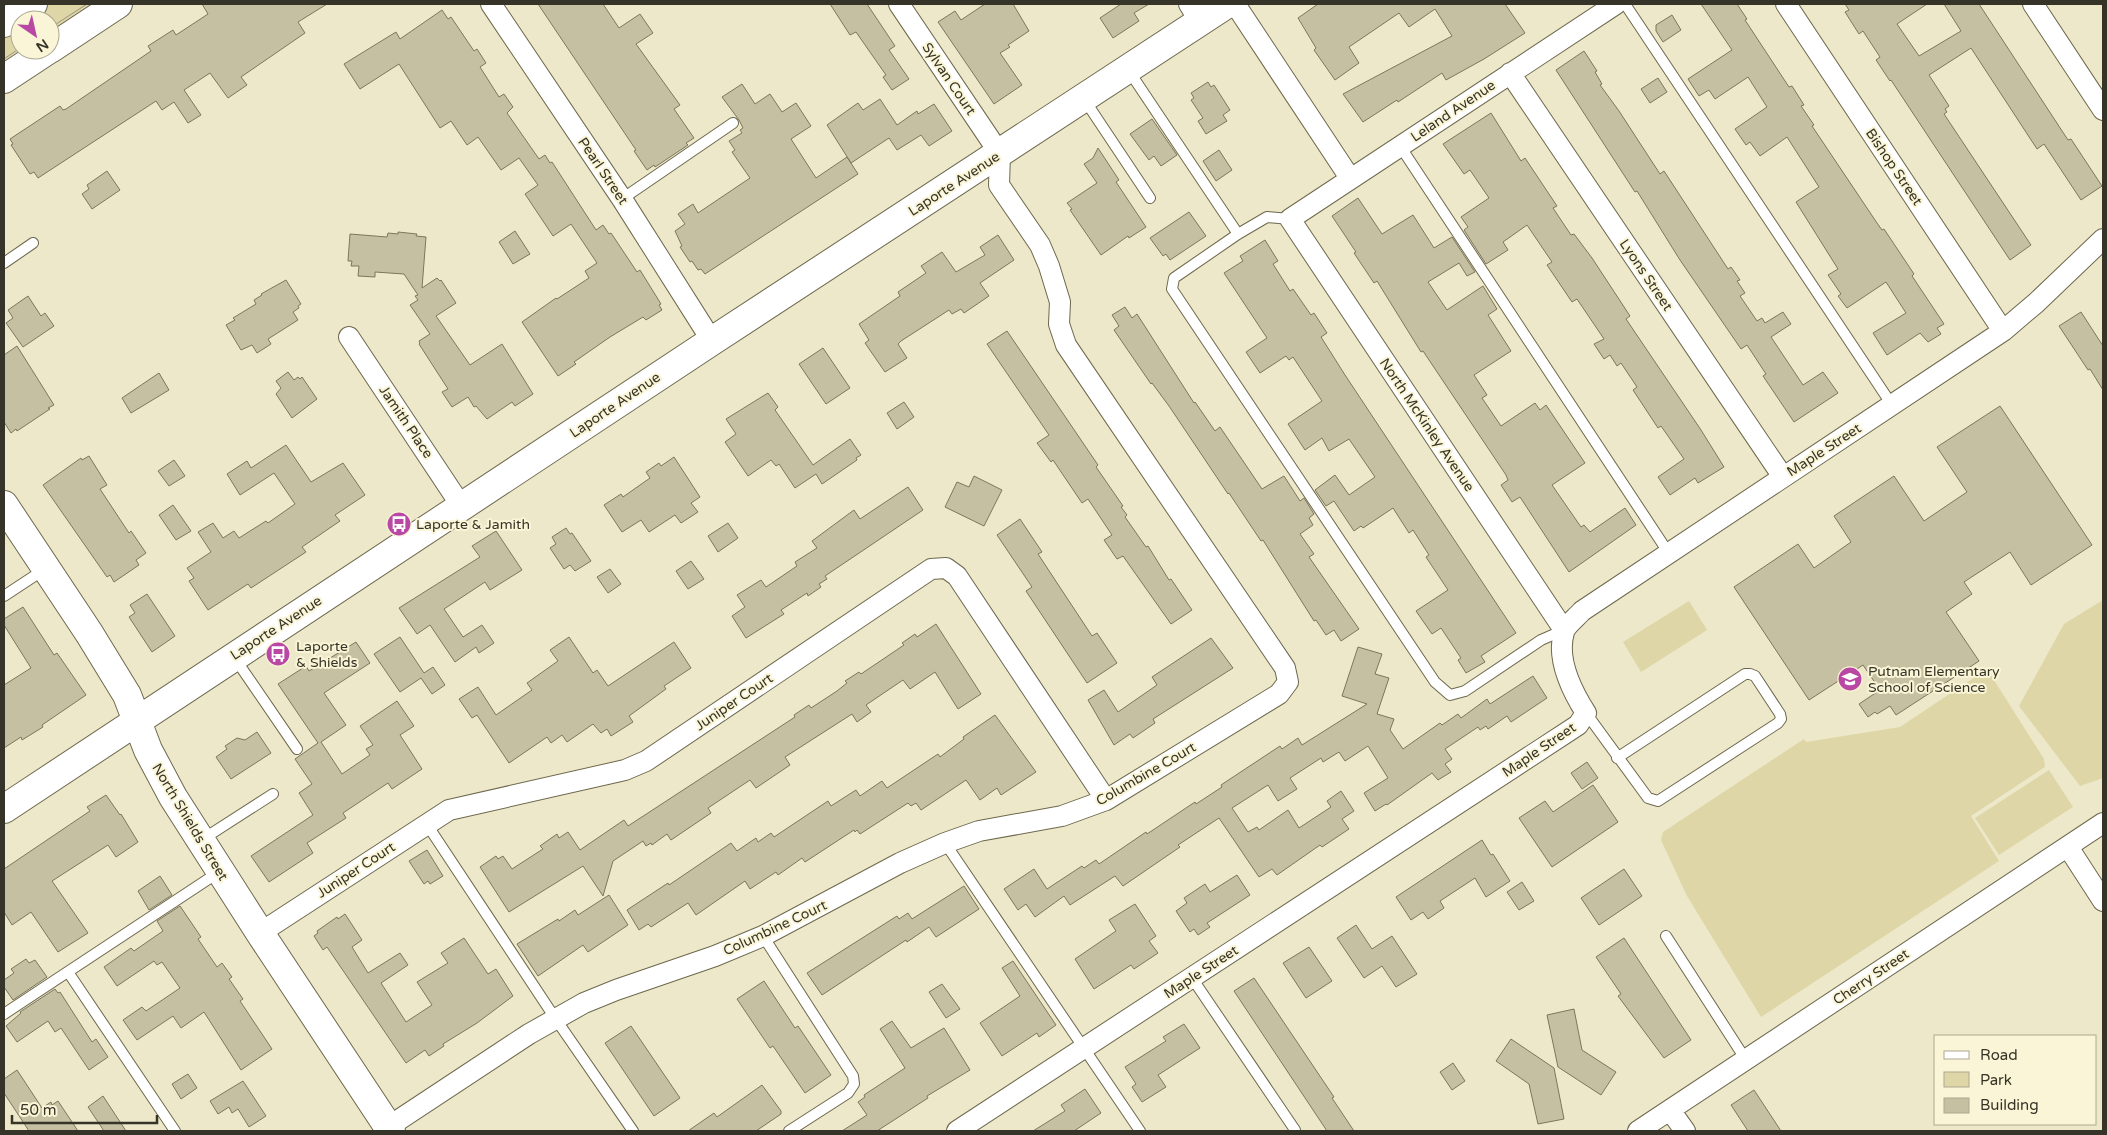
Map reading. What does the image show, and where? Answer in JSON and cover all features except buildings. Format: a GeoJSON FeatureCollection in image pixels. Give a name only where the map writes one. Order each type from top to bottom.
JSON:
{"type":"FeatureCollection","features":[{"type":"Feature","properties":{"kind":"street"},"geometry":{"type":"LineString","coordinates":[[4,23],[33,4]]}},
{"type":"Feature","properties":{"kind":"street"},"geometry":{"type":"LineString","coordinates":[[60,42],[118,4]]}},
{"type":"Feature","properties":{"kind":"street","name":"Pearl Street"},"geometry":{"type":"LineString","coordinates":[[491,4],[622,199],[712,341]]}},
{"type":"Feature","properties":{"kind":"street","name":"Sylvan Court"},"geometry":{"type":"LineString","coordinates":[[899,4],[1000,154]]}},
{"type":"Feature","properties":{"kind":"street","name":"Laporte Avenue"},"geometry":{"type":"LineString","coordinates":[[4,809],[712,341],[1084,98],[1127,69],[1194,13],[1227,4]]}},
{"type":"Feature","properties":{"kind":"street"},"geometry":{"type":"LineString","coordinates":[[1234,4],[1350,178]]}},
{"type":"Feature","properties":{"kind":"street","name":"Leland Avenue"},"geometry":{"type":"LineString","coordinates":[[1290,219],[1616,4]]}},
{"type":"Feature","properties":{"kind":"street","name":"Bishop Street"},"geometry":{"type":"LineString","coordinates":[[1786,4],[2003,331]]}},
{"type":"Feature","properties":{"kind":"street"},"geometry":{"type":"LineString","coordinates":[[2033,4],[2103,110]]}},
{"type":"Feature","properties":{"kind":"street"},"geometry":{"type":"LineString","coordinates":[[4,79],[32,60]]}},
{"type":"Feature","properties":{"kind":"street","name":"Lyons Street"},"geometry":{"type":"LineString","coordinates":[[1510,73],[1783,476]]}},
{"type":"Feature","properties":{"kind":"street","name":"Columbine Court"},"geometry":{"type":"LineString","coordinates":[[390,1129],[555,1018],[616,990],[715,956],[763,936],[900,863],[945,843],[979,831],[1062,816],[1106,800],[1279,694],[1288,682],[1286,668],[1066,345],[1059,324],[1060,302],[1049,266],[1040,245],[999,185],[1000,154]]}},
{"type":"Feature","properties":{"kind":"street","name":"North McKinley Avenue"},"geometry":{"type":"LineString","coordinates":[[1290,219],[1564,630]]}},
{"type":"Feature","properties":{"kind":"street","name":"Maple Street"},"geometry":{"type":"LineString","coordinates":[[957,1131],[1578,725],[1586,714],[1572,691],[1563,654],[1564,630],[1582,611],[1668,552],[2003,331],[2101,246]]}},
{"type":"Feature","properties":{"kind":"street","name":"Jamith Place"},"geometry":{"type":"LineString","coordinates":[[349,337],[462,506]]}},
{"type":"Feature","properties":{"kind":"street","name":"North Shields Street"},"geometry":{"type":"LineString","coordinates":[[4,504],[127,695],[148,750],[173,797],[200,841],[390,1129]]}},
{"type":"Feature","properties":{"kind":"street","name":"Juniper Court"},"geometry":{"type":"LineString","coordinates":[[260,933],[449,810],[625,770],[646,761],[931,569],[946,568],[956,576],[1106,800]]}},
{"type":"Feature","properties":{"kind":"street","name":"Cherry Street"},"geometry":{"type":"LineString","coordinates":[[1638,1131],[2103,824]]}},
{"type":"Feature","properties":{"kind":"street"},"geometry":{"type":"LineString","coordinates":[[2068,847],[2103,901]]}},
{"type":"Feature","properties":{"kind":"street"},"geometry":{"type":"LineString","coordinates":[[1670,1110],[1685,1131]]}},
{"type":"Feature","properties":{"kind":"lane"},"geometry":{"type":"LineString","coordinates":[[1625,4],[1892,405]]}},
{"type":"Feature","properties":{"kind":"lane"},"geometry":{"type":"LineString","coordinates":[[1127,69],[1238,234]]}},
{"type":"Feature","properties":{"kind":"lane"},"geometry":{"type":"LineString","coordinates":[[1084,98],[1150,198]]}},
{"type":"Feature","properties":{"kind":"lane"},"geometry":{"type":"LineString","coordinates":[[622,199],[733,123]]}},
{"type":"Feature","properties":{"kind":"lane"},"geometry":{"type":"LineString","coordinates":[[1400,146],[1668,552]]}},
{"type":"Feature","properties":{"kind":"lane"},"geometry":{"type":"LineString","coordinates":[[1290,219],[1267,217],[1238,234],[1174,278],[1172,289],[1435,682],[1450,695],[1465,691],[1541,640],[1564,630]]}},
{"type":"Feature","properties":{"kind":"lane"},"geometry":{"type":"LineString","coordinates":[[4,263],[33,243]]}},
{"type":"Feature","properties":{"kind":"lane"},"geometry":{"type":"LineString","coordinates":[[4,596],[46,568]]}},
{"type":"Feature","properties":{"kind":"lane"},"geometry":{"type":"LineString","coordinates":[[234,656],[297,749]]}},
{"type":"Feature","properties":{"kind":"lane"},"geometry":{"type":"LineString","coordinates":[[1586,714],[1617,758],[1648,798],[1658,802],[1778,723],[1781,719],[1780,714],[1755,676],[1745,674],[1617,758]]}},
{"type":"Feature","properties":{"kind":"lane"},"geometry":{"type":"LineString","coordinates":[[200,841],[273,794]]}},
{"type":"Feature","properties":{"kind":"lane"},"geometry":{"type":"LineString","coordinates":[[426,824],[633,1131]]}},
{"type":"Feature","properties":{"kind":"lane"},"geometry":{"type":"LineString","coordinates":[[945,843],[1140,1131]]}},
{"type":"Feature","properties":{"kind":"lane"},"geometry":{"type":"LineString","coordinates":[[4,1014],[220,871]]}},
{"type":"Feature","properties":{"kind":"lane"},"geometry":{"type":"LineString","coordinates":[[763,936],[853,1076],[854,1084],[848,1093],[789,1131]]}},
{"type":"Feature","properties":{"kind":"lane"},"geometry":{"type":"LineString","coordinates":[[1666,936],[1746,1060]]}},
{"type":"Feature","properties":{"kind":"lane"},"geometry":{"type":"LineString","coordinates":[[68,972],[175,1131]]}},
{"type":"Feature","properties":{"kind":"lane"},"geometry":{"type":"LineString","coordinates":[[1192,978],[1294,1130]]}},
{"type":"Feature","properties":{"kind":"green space"},"geometry":{"type":"Polygon","coordinates":[[[48,4],[96,4],[60,27],[60,10],[39,10],[48,4]]]}},
{"type":"Feature","properties":{"kind":"green space"},"geometry":{"type":"Polygon","coordinates":[[[10,30],[11,60],[4,65],[4,34],[10,30]]]}},
{"type":"Feature","properties":{"kind":"green space"},"geometry":{"type":"Polygon","coordinates":[[[2103,600],[2103,778],[2080,786],[2019,706],[2064,624],[2103,600]]]}},
{"type":"Feature","properties":{"kind":"green space"},"geometry":{"type":"Polygon","coordinates":[[[1689,601],[1707,630],[1641,672],[1623,642],[1689,601]]]}},
{"type":"Feature","properties":{"kind":"green space"},"geometry":{"type":"Polygon","coordinates":[[[1987,669],[2044,759],[2045,767],[1971,816],[1999,861],[1761,1017],[1687,896],[1661,840],[1663,832],[1804,739],[1806,742],[1900,727],[1987,669]]]}},
{"type":"Feature","properties":{"kind":"green space"},"geometry":{"type":"Polygon","coordinates":[[[2049,770],[2073,807],[1999,855],[1975,818],[2049,770]]]}},
{"type":"Feature","properties":{"kind":"tram line"},"geometry":{"type":"LineString","coordinates":[[60,22],[87,4]]}},
{"type":"Feature","properties":{"kind":"tram line"},"geometry":{"type":"LineString","coordinates":[[4,59],[10,55]]}},
{"type":"Feature","properties":{"kind":"place","name":"Laporte & Jamith"},"geometry":{"type":"Point","coordinates":[399,524]}},
{"type":"Feature","properties":{"kind":"place","name":"Laporte & Shields"},"geometry":{"type":"Point","coordinates":[278,654]}},
{"type":"Feature","properties":{"kind":"place","name":"Putnam Elementary School of Science"},"geometry":{"type":"Point","coordinates":[1850,679]}}]}
